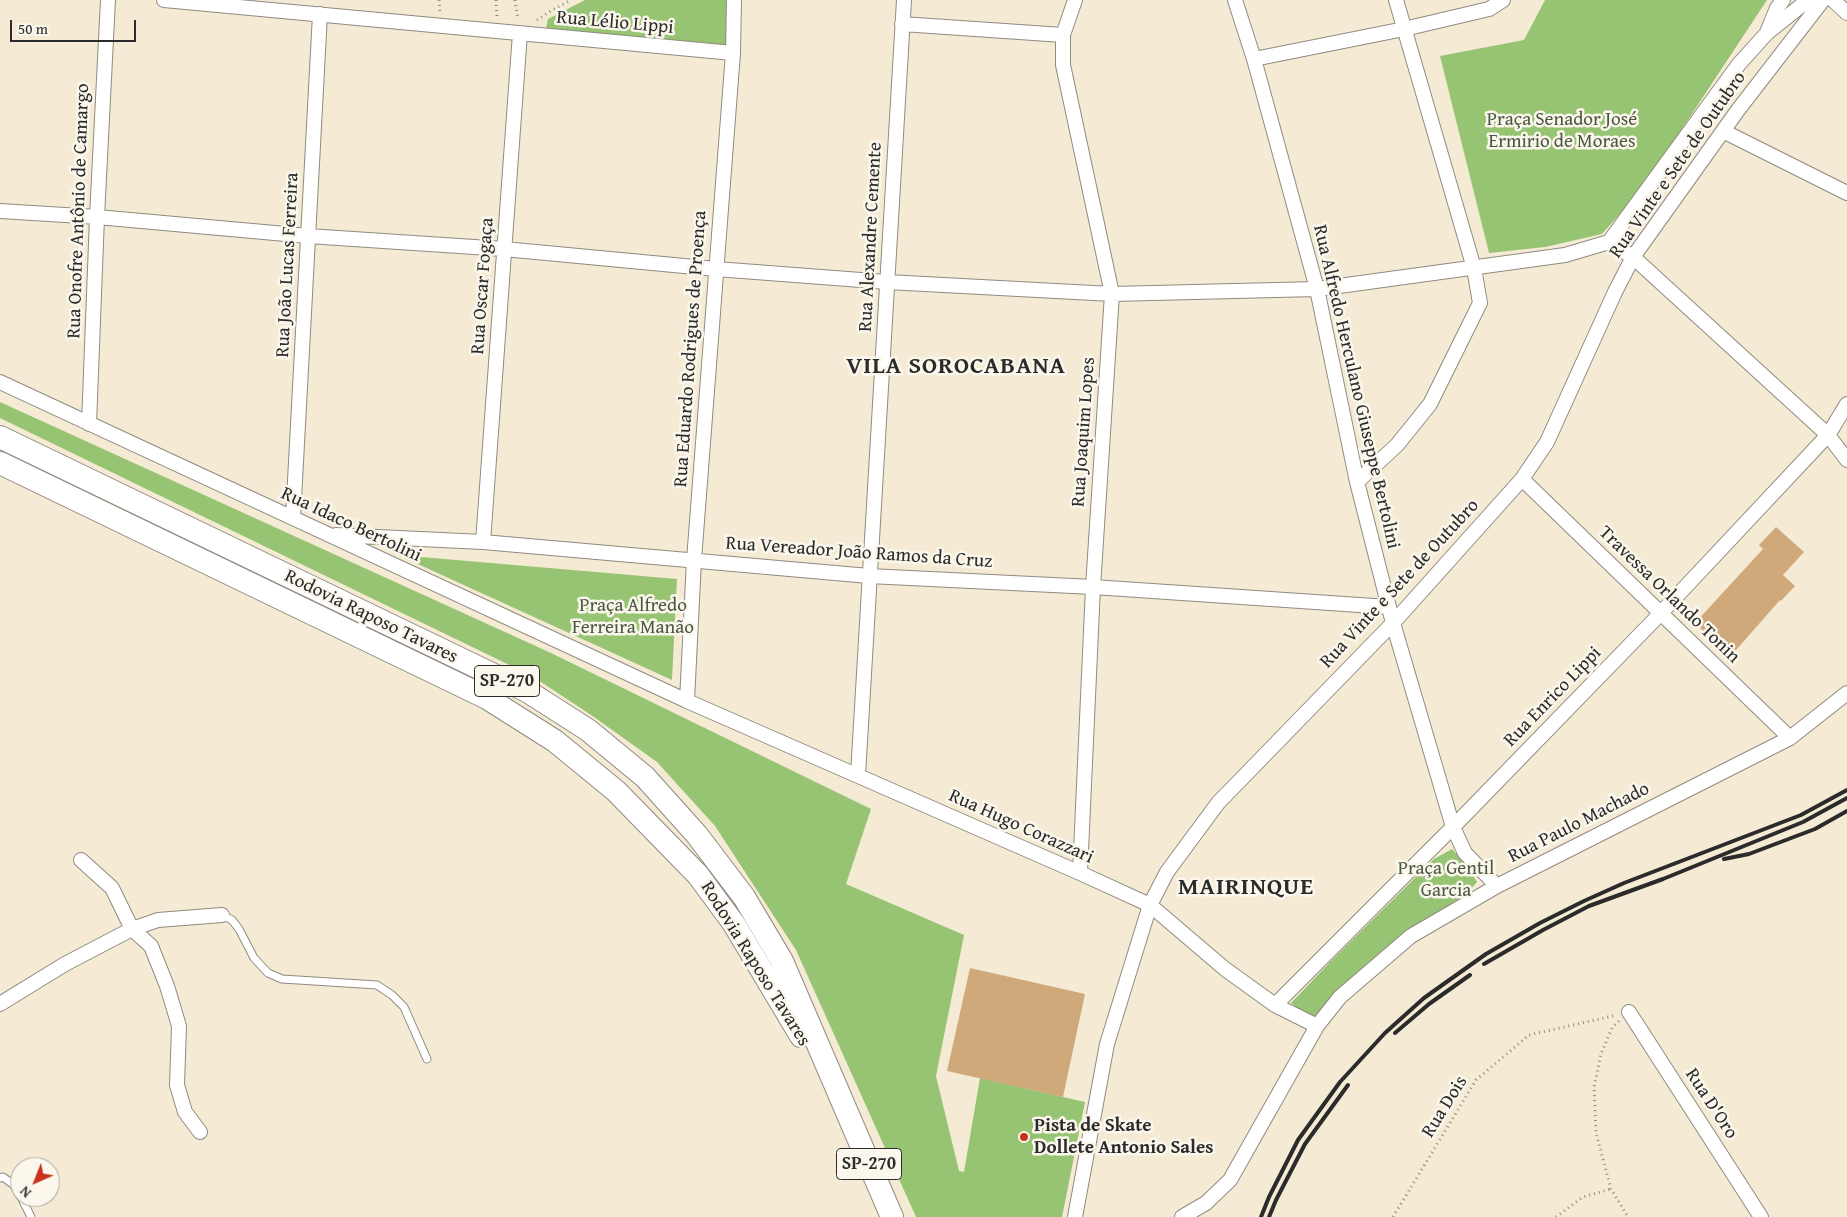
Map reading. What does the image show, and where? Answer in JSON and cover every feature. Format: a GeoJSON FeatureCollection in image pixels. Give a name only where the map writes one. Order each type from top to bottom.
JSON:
{"type":"FeatureCollection","features":[{"type":"Feature","properties":{"kind":"highway","name":"Rodovia Raposo Tavares"},"geometry":{"type":"LineString","coordinates":[[0,438],[527,691],[588,730],[645,777],[698,835],[744,897],[782,961],[892,1217]]}},
{"type":"Feature","properties":{"kind":"highway","name":"Rodovia Raposo Tavares"},"geometry":{"type":"LineString","coordinates":[[0,463],[487,698],[555,741],[616,792],[698,875],[734,924],[846,1112]]}},
{"type":"Feature","properties":{"kind":"street","name":"Rua Onofre Antônio de Camargo"},"geometry":{"type":"LineString","coordinates":[[89,424],[108,0]]}},
{"type":"Feature","properties":{"kind":"street","name":"Rua Lélio Lippi"},"geometry":{"type":"LineString","coordinates":[[164,0],[733,53]]}},
{"type":"Feature","properties":{"kind":"street","name":"Rua Eduardo Rodrigues de Proença"},"geometry":{"type":"LineString","coordinates":[[686,701],[694,560],[733,53],[734,0]]}},
{"type":"Feature","properties":{"kind":"street","name":"Rua Alexandre Cemente"},"geometry":{"type":"LineString","coordinates":[[858,775],[904,0]]}},
{"type":"Feature","properties":{"kind":"street","name":"Rua Joaquim Lopes"},"geometry":{"type":"LineString","coordinates":[[1075,0],[1063,36],[1063,65],[1112,294],[1093,587],[1080,873]]}},
{"type":"Feature","properties":{"kind":"street","name":"Rua Alfredo Herculano Giuseppe Bertolini"},"geometry":{"type":"LineString","coordinates":[[1235,0],[1254,59],[1317,289],[1357,482],[1393,623],[1453,827],[1465,853],[1496,886]]}},
{"type":"Feature","properties":{"kind":"street"},"geometry":{"type":"LineString","coordinates":[[1357,482],[1397,445],[1430,404],[1480,304],[1474,268],[1396,0]]}},
{"type":"Feature","properties":{"kind":"street"},"geometry":{"type":"LineString","coordinates":[[1254,59],[1404,29],[1489,9],[1502,0]]}},
{"type":"Feature","properties":{"kind":"street","name":"Rua Vinte e Sete de Outubro"},"geometry":{"type":"LineString","coordinates":[[1767,33],[1777,8],[1783,0]]}},
{"type":"Feature","properties":{"kind":"street","name":"Rua Vinte e Sete de Outubro"},"geometry":{"type":"LineString","coordinates":[[1609,242],[1739,64],[1767,33],[1808,0]]}},
{"type":"Feature","properties":{"kind":"street","name":"Rua Vinte e Sete de Outubro"},"geometry":{"type":"LineString","coordinates":[[1075,1217],[1107,1044],[1150,906],[1167,872],[1218,803],[1393,623],[1522,479],[1547,442],[1632,257],[1723,131],[1823,0]]}},
{"type":"Feature","properties":{"kind":"street"},"geometry":{"type":"LineString","coordinates":[[1833,0],[1847,13]]}},
{"type":"Feature","properties":{"kind":"street","name":"Rua João Lucas Ferreira"},"geometry":{"type":"LineString","coordinates":[[293,518],[320,14]]}},
{"type":"Feature","properties":{"kind":"street"},"geometry":{"type":"LineString","coordinates":[[902,24],[1063,36]]}},
{"type":"Feature","properties":{"kind":"street","name":"Rua Oscar Fogaça"},"geometry":{"type":"LineString","coordinates":[[483,542],[520,33]]}},
{"type":"Feature","properties":{"kind":"street"},"geometry":{"type":"LineString","coordinates":[[1723,131],[1847,193]]}},
{"type":"Feature","properties":{"kind":"street"},"geometry":{"type":"LineString","coordinates":[[0,211],[97,217],[308,236],[504,249],[887,282],[1112,294],[1317,289],[1565,255],[1609,242],[1632,257],[1828,435],[1847,460]]}},
{"type":"Feature","properties":{"kind":"street","name":"Rua Idaco Bertolini"},"geometry":{"type":"LineString","coordinates":[[0,382],[686,701]]}},
{"type":"Feature","properties":{"kind":"street","name":"Rua Enrico Lippi"},"geometry":{"type":"LineString","coordinates":[[1275,1005],[1453,827],[1660,614],[1828,435],[1847,404]]}},
{"type":"Feature","properties":{"kind":"street","name":"Travessa Orlando Tonin"},"geometry":{"type":"LineString","coordinates":[[1522,479],[1790,738]]}},
{"type":"Feature","properties":{"kind":"street","name":"Rua Vereador João Ramos da Cruz"},"geometry":{"type":"LineString","coordinates":[[327,534],[483,542],[870,576],[1093,587],[1389,607]]}},
{"type":"Feature","properties":{"kind":"street","name":"Rua Paulo Machado"},"geometry":{"type":"LineString","coordinates":[[1182,1217],[1206,1203],[1230,1180],[1317,1026],[1340,997],[1411,936],[1496,886],[1790,738],[1847,693]]}},
{"type":"Feature","properties":{"kind":"street","name":"Rua Hugo Corazzari"},"geometry":{"type":"LineString","coordinates":[[686,701],[1080,873],[1150,906],[1225,969],[1275,1005],[1317,1026]]}},
{"type":"Feature","properties":{"kind":"street"},"geometry":{"type":"LineString","coordinates":[[81,860],[112,888],[132,930],[151,946],[167,986],[179,1026],[177,1085],[185,1112],[200,1132]]}},
{"type":"Feature","properties":{"kind":"street"},"geometry":{"type":"LineString","coordinates":[[0,1004],[65,964],[132,930],[158,920],[222,915]]}},
{"type":"Feature","properties":{"kind":"street","name":"Rua D'Oro"},"geometry":{"type":"LineString","coordinates":[[1629,1012],[1761,1217]]}},
{"type":"Feature","properties":{"kind":"lane"},"geometry":{"type":"LineString","coordinates":[[222,915],[236,924],[254,958],[268,973],[282,979],[377,985],[392,995],[404,1007],[427,1059]]}},
{"type":"Feature","properties":{"kind":"path"},"geometry":{"type":"LineString","coordinates":[[520,33],[549,12],[571,0]]}},
{"type":"Feature","properties":{"kind":"path"},"geometry":{"type":"LineString","coordinates":[[1628,1217],[1611,1189],[1596,1134],[1594,1087],[1601,1054],[1612,1028],[1629,1012]]}},
{"type":"Feature","properties":{"kind":"path","name":"Rua Dois"},"geometry":{"type":"LineString","coordinates":[[1393,1217],[1476,1080],[1529,1036],[1629,1012]]}},
{"type":"Feature","properties":{"kind":"path"},"geometry":{"type":"LineString","coordinates":[[1556,1217],[1583,1197],[1611,1189]]}},
{"type":"Feature","properties":{"kind":"green space"},"geometry":{"type":"Polygon","coordinates":[[[585,0],[727,0],[726,49],[546,28],[548,19],[585,0]]]}},
{"type":"Feature","properties":{"kind":"green space","name":"Praça Senador José Ermirio de Moraes"},"geometry":{"type":"Polygon","coordinates":[[[1545,0],[1767,0],[1643,188],[1602,234],[1545,247],[1489,253],[1440,56],[1524,40],[1545,0]]]}},
{"type":"Feature","properties":{"kind":"green space"},"geometry":{"type":"Polygon","coordinates":[[[0,402],[551,653],[871,809],[846,884],[964,935],[936,1076],[959,1171],[964,1172],[980,1078],[1085,1102],[1062,1217],[916,1217],[796,950],[715,826],[657,762],[532,676],[0,418],[0,402]]]}},
{"type":"Feature","properties":{"kind":"green space","name":"Praça Alfredo Ferreira Manão"},"geometry":{"type":"Polygon","coordinates":[[[398,555],[677,579],[672,680],[398,555]]]}},
{"type":"Feature","properties":{"kind":"green space","name":"Praça Gentil Garcia"},"geometry":{"type":"Polygon","coordinates":[[[1452,849],[1466,864],[1477,882],[1464,897],[1393,943],[1338,990],[1313,1019],[1291,1003],[1434,859],[1452,849]]]}},
{"type":"Feature","properties":{"kind":"building"},"geometry":{"type":"Polygon","coordinates":[[[1776,527],[1804,552],[1783,575],[1795,586],[1780,600],[1730,657],[1695,623],[1763,549],[1759,545],[1776,527]]]}},
{"type":"Feature","properties":{"kind":"building"},"geometry":{"type":"Polygon","coordinates":[[[970,968],[1085,994],[1063,1097],[947,1071],[970,968]]]}},
{"type":"Feature","properties":{"kind":"railway"},"geometry":{"type":"LineString","coordinates":[[1261,1217],[1298,1140],[1340,1082],[1385,1033],[1424,998],[1486,954],[1540,923],[1584,901],[1624,883],[1801,815],[1847,790]]}},
{"type":"Feature","properties":{"kind":"railway"},"geometry":{"type":"LineString","coordinates":[[1484,964],[1589,906],[1663,879],[1803,822],[1847,798]]}},
{"type":"Feature","properties":{"kind":"railway"},"geometry":{"type":"LineString","coordinates":[[1724,859],[1749,854],[1815,829],[1847,811]]}},
{"type":"Feature","properties":{"kind":"railway"},"geometry":{"type":"LineString","coordinates":[[1395,1033],[1429,1004],[1470,975]]}},
{"type":"Feature","properties":{"kind":"railway"},"geometry":{"type":"LineString","coordinates":[[1269,1217],[1305,1144],[1348,1085]]}},
{"type":"Feature","properties":{"kind":"place","name":"Pista de Skate Dollete Antonio Sales"},"geometry":{"type":"Point","coordinates":[1024,1137]}},
{"type":"Feature","properties":{"kind":"district","name":"VILA SOROCABANA"},"geometry":{"type":"Point","coordinates":[956,367]}},
{"type":"Feature","properties":{"kind":"district","name":"MAIRINQUE"},"geometry":{"type":"Point","coordinates":[1246,888]}}]}
